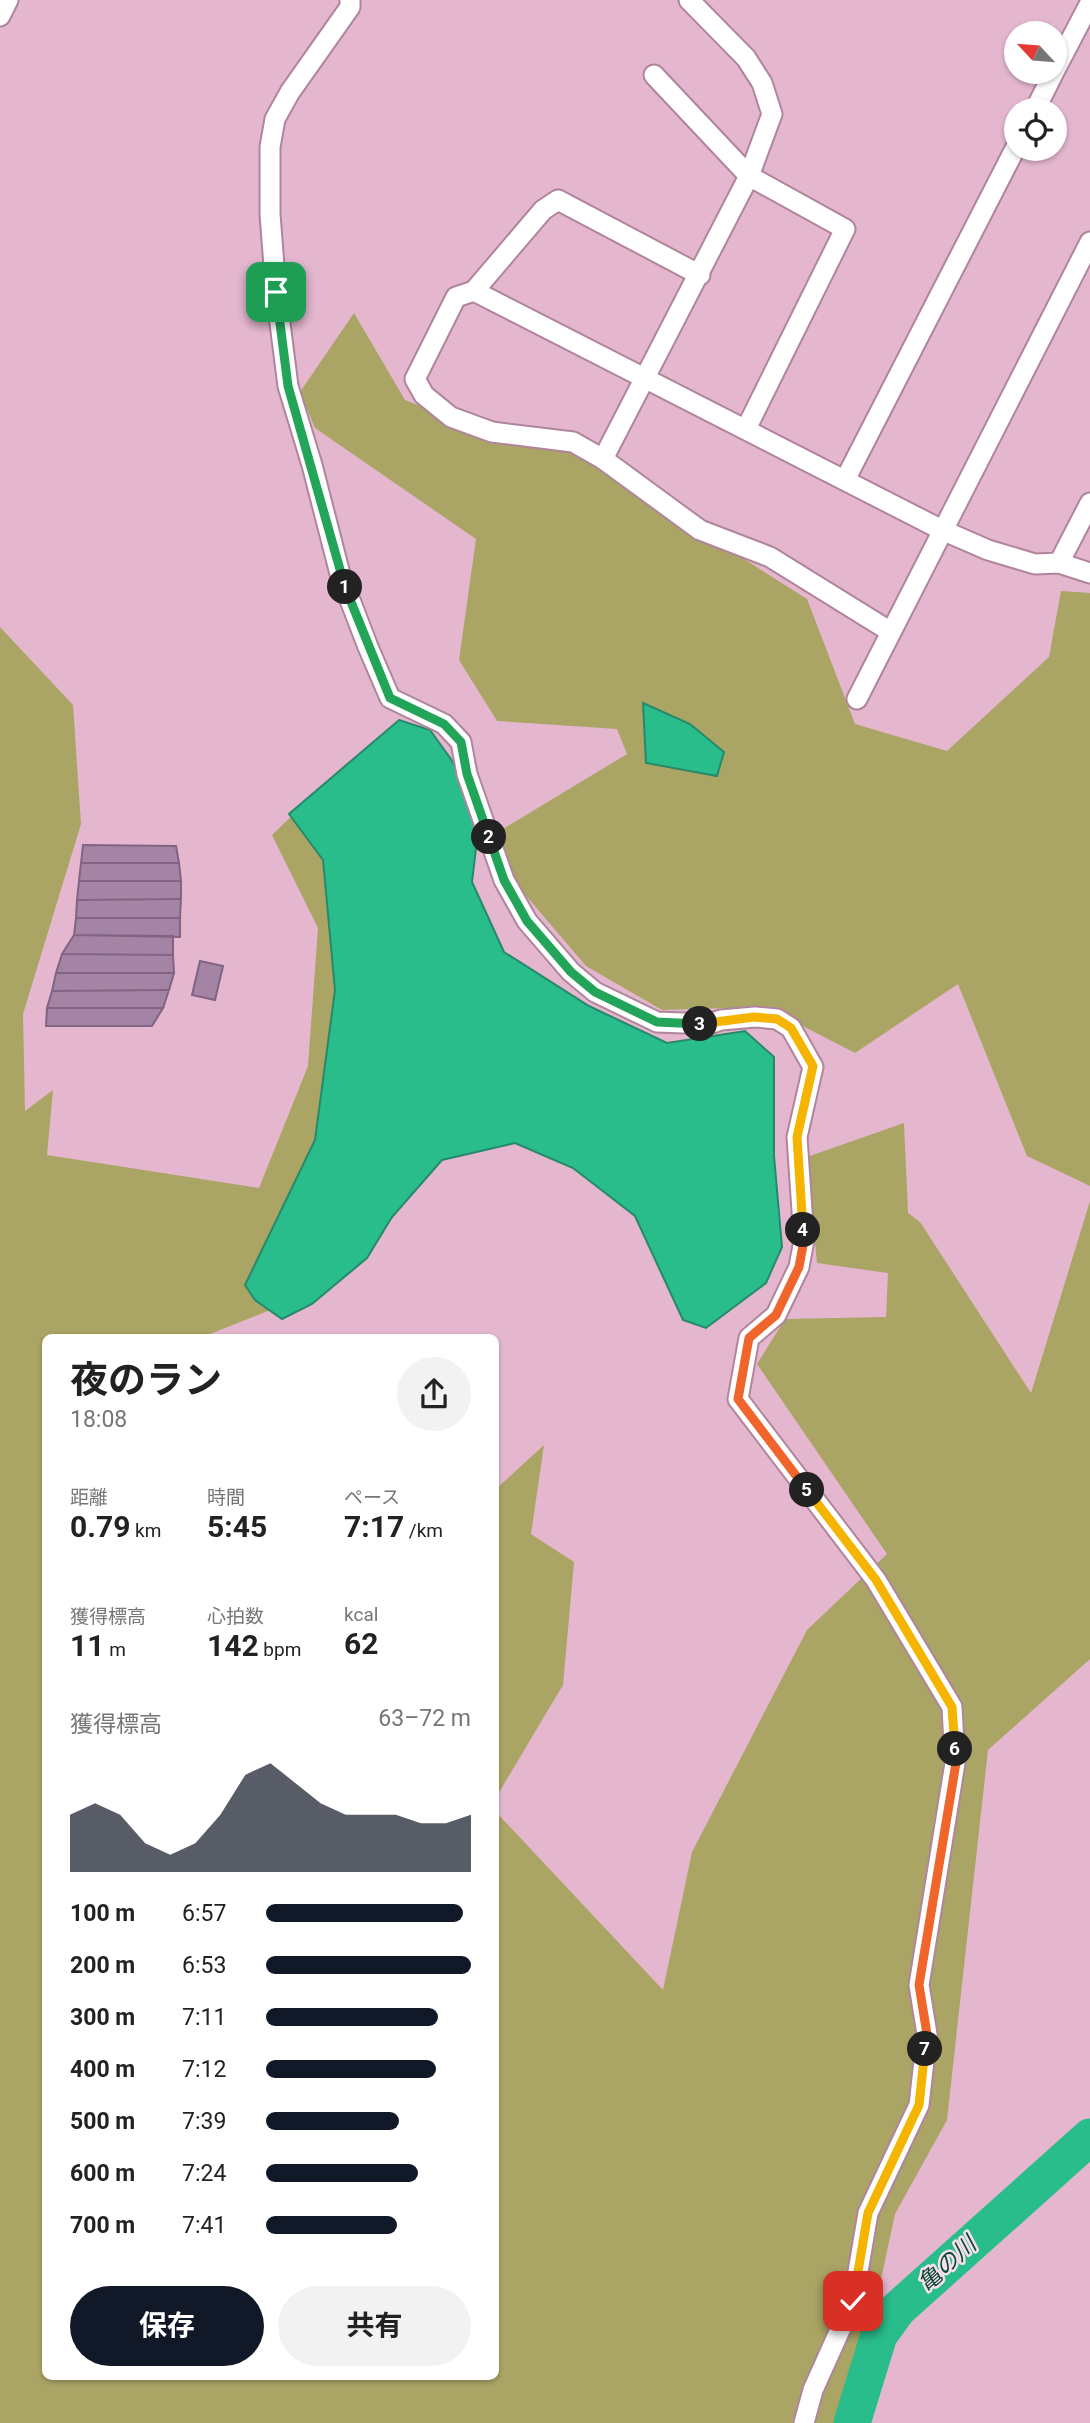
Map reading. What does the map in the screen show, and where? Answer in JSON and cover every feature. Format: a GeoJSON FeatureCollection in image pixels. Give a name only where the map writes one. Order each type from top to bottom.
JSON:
{"type":"FeatureCollection","features":[{"type":"Feature","properties":{"kind":"street"},"geometry":{"type":"LineString","coordinates":[[0,16],[8,0]]}},
{"type":"Feature","properties":{"kind":"street"},"geometry":{"type":"LineString","coordinates":[[350,0],[350,7],[290,92],[275,119],[270,147],[270,214],[276,292],[288,386],[312,465],[340,575],[390,698],[444,724],[461,742],[467,774],[504,880],[527,921],[571,972],[595,992],[657,1022],[709,1024],[721,1020],[754,1017],[777,1019],[791,1028],[813,1066],[797,1137],[804,1240],[799,1267],[776,1315],[749,1338],[738,1399],[876,1580],[952,1707],[956,1763],[919,1985],[927,2034],[919,2105],[868,2213],[853,2301],[813,2390],[804,2423]]}},
{"type":"Feature","properties":{"kind":"street"},"geometry":{"type":"LineString","coordinates":[[603,459],[749,176],[772,114],[762,83],[746,58],[689,0]]}},
{"type":"Feature","properties":{"kind":"street"},"geometry":{"type":"LineString","coordinates":[[1068,46],[1090,3]]}},
{"type":"Feature","properties":{"kind":"street"},"geometry":{"type":"LineString","coordinates":[[654,75],[749,176],[845,229],[746,429]]}},
{"type":"Feature","properties":{"kind":"street"},"geometry":{"type":"LineString","coordinates":[[845,480],[1009,161]]}},
{"type":"Feature","properties":{"kind":"street"},"geometry":{"type":"LineString","coordinates":[[700,275],[558,200],[543,210],[474,291],[456,297],[415,379],[424,395],[451,417],[461,421],[492,432],[573,442],[603,459],[701,530],[770,557],[891,632]]}},
{"type":"Feature","properties":{"kind":"street"},"geometry":{"type":"LineString","coordinates":[[857,699],[1090,242]]}},
{"type":"Feature","properties":{"kind":"street"},"geometry":{"type":"LineString","coordinates":[[474,291],[942,530],[988,550],[1035,564],[1059,562],[1090,573]]}},
{"type":"Feature","properties":{"kind":"street"},"geometry":{"type":"LineString","coordinates":[[1059,562],[1090,503]]}},
{"type":"Feature","properties":{"kind":"shaded area"},"geometry":{"type":"Polygon","coordinates":[[[354,313],[405,400],[522,445],[577,453],[807,599],[855,724],[947,751],[1049,657],[1061,591],[1090,593],[1090,1186],[1027,1156],[958,984],[855,1053],[766,1007],[662,1010],[586,966],[516,884],[498,832],[627,754],[617,729],[497,721],[459,660],[476,539],[315,428],[300,392],[354,313]]]}},
{"type":"Feature","properties":{"kind":"shaded area"},"geometry":{"type":"Polygon","coordinates":[[[0,627],[73,705],[81,824],[23,1014],[25,1111],[53,1090],[47,1155],[259,1188],[308,1066],[318,928],[272,835],[302,806],[362,908],[342,1136],[273,1309],[210,1334],[42,1334],[42,2380],[499,2380],[499,1815],[663,1990],[692,1852],[807,1630],[887,1554],[757,1364],[785,1319],[886,1317],[888,1273],[817,1263],[807,1157],[904,1123],[908,1213],[920,1222],[1031,1393],[1090,1201],[1090,1659],[988,1750],[947,2120],[895,2214],[864,2359],[843,2423],[0,2423],[0,627]]]}},
{"type":"Feature","properties":{"kind":"shaded area"},"geometry":{"type":"Polygon","coordinates":[[[643,703],[690,724],[724,752],[717,776],[646,763],[643,703]]]}},
{"type":"Feature","properties":{"kind":"shaded area"},"geometry":{"type":"Polygon","coordinates":[[[399,720],[430,730],[453,762],[479,823],[472,882],[504,952],[589,1006],[667,1043],[745,1031],[774,1057],[774,1156],[782,1247],[766,1283],[706,1328],[683,1320],[635,1216],[573,1168],[515,1143],[442,1160],[392,1217],[367,1258],[312,1304],[282,1319],[255,1300],[245,1285],[315,1140],[335,990],[323,860],[289,814],[399,720]]]}},
{"type":"Feature","properties":{"kind":"shaded area"},"geometry":{"type":"Polygon","coordinates":[[[544,1445],[531,1534],[574,1562],[563,1685],[499,1792],[499,1486],[544,1445]]]}},
{"type":"Feature","properties":{"kind":"building"},"geometry":{"type":"Polygon","coordinates":[[[83,845],[176,846],[179,863],[81,863],[83,845]]]}},
{"type":"Feature","properties":{"kind":"building"},"geometry":{"type":"Polygon","coordinates":[[[81,863],[179,863],[181,881],[79,881],[81,863]]]}},
{"type":"Feature","properties":{"kind":"building"},"geometry":{"type":"Polygon","coordinates":[[[79,881],[181,881],[181,899],[77,900],[79,881]]]}},
{"type":"Feature","properties":{"kind":"building"},"geometry":{"type":"Polygon","coordinates":[[[181,899],[180,918],[76,918],[77,900],[181,899]]]}},
{"type":"Feature","properties":{"kind":"building"},"geometry":{"type":"Polygon","coordinates":[[[76,918],[180,918],[180,937],[74,935],[76,918]]]}},
{"type":"Feature","properties":{"kind":"building"},"geometry":{"type":"Polygon","coordinates":[[[74,935],[173,936],[173,955],[62,954],[74,935]]]}},
{"type":"Feature","properties":{"kind":"building"},"geometry":{"type":"Polygon","coordinates":[[[62,954],[173,955],[174,973],[56,973],[62,954]]]}},
{"type":"Feature","properties":{"kind":"building"},"geometry":{"type":"Polygon","coordinates":[[[200,961],[223,966],[215,1000],[192,995],[200,961]]]}},
{"type":"Feature","properties":{"kind":"building"},"geometry":{"type":"Polygon","coordinates":[[[56,973],[174,973],[169,990],[52,991],[56,973]]]}},
{"type":"Feature","properties":{"kind":"building"},"geometry":{"type":"Polygon","coordinates":[[[169,990],[163,1008],[47,1008],[52,991],[169,990]]]}},
{"type":"Feature","properties":{"kind":"building"},"geometry":{"type":"Polygon","coordinates":[[[47,1008],[163,1008],[152,1026],[46,1026],[47,1008]]]}},
{"type":"Feature","properties":{"kind":"waterway","name":"亀の川"},"geometry":{"type":"LineString","coordinates":[[852,2423],[879,2335],[898,2309],[1090,2137]]}},
{"type":"Feature","properties":{"kind":"route"},"geometry":{"type":"LineString","coordinates":[[276,292],[293,407],[312,465],[340,575],[368,647],[390,698],[444,724],[461,742],[467,774],[504,880],[527,921],[571,972],[595,992],[657,1022],[709,1024],[721,1020],[754,1017],[777,1019],[791,1028],[813,1066],[797,1137],[804,1240],[799,1267],[776,1315],[749,1338],[738,1399],[876,1580],[952,1707],[956,1763],[919,1985],[927,2034],[919,2105],[868,2213],[853,2301]]}}]}
